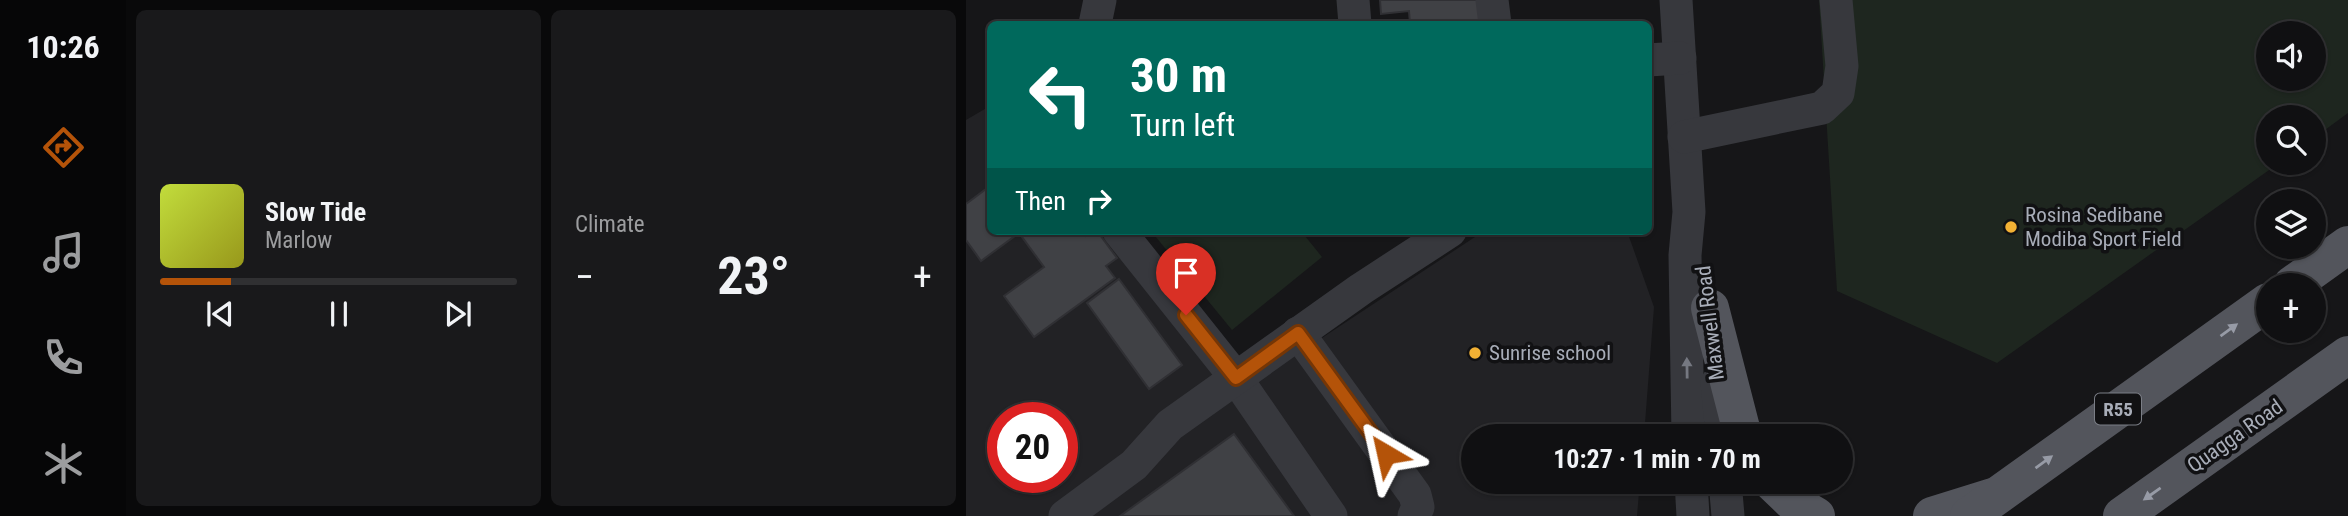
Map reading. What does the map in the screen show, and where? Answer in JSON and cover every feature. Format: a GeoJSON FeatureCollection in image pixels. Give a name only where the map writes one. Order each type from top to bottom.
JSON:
{"type":"FeatureCollection","features":[{"type":"Feature","properties":{"kind":"main road"},"geometry":{"type":"LineString","coordinates":[[2309,273],[2348,245]]}},
{"type":"Feature","properties":{"kind":"main road"},"geometry":{"type":"LineString","coordinates":[[1710,308],[1740,424]]}},
{"type":"Feature","properties":{"kind":"main road","name":"R55"},"geometry":{"type":"LineString","coordinates":[[1984,506],[2256,311]]}},
{"type":"Feature","properties":{"kind":"main road","name":"Quagga Road"},"geometry":{"type":"LineString","coordinates":[[2122,516],[2348,355]]}},
{"type":"Feature","properties":{"kind":"main road"},"geometry":{"type":"LineString","coordinates":[[1785,494],[1816,516]]}},
{"type":"Feature","properties":{"kind":"main road"},"geometry":{"type":"LineString","coordinates":[[1932,516],[1984,506]]}},
{"type":"Feature","properties":{"kind":"street"},"geometry":{"type":"LineString","coordinates":[[1096,21],[1100,0]]}},
{"type":"Feature","properties":{"kind":"street"},"geometry":{"type":"LineString","coordinates":[[1353,0],[1355,21]]}},
{"type":"Feature","properties":{"kind":"street"},"geometry":{"type":"LineString","coordinates":[[1492,0],[1495,21]]}},
{"type":"Feature","properties":{"kind":"street","name":"Maxwell Road"},"geometry":{"type":"LineString","coordinates":[[1676,0],[1664,59],[1684,137],[1689,212],[1685,255],[1689,424]]}},
{"type":"Feature","properties":{"kind":"street"},"geometry":{"type":"LineString","coordinates":[[1684,137],[1822,108],[1838,93],[1842,66],[1836,0]]}},
{"type":"Feature","properties":{"kind":"street","name":"Maxwell Road"},"geometry":{"type":"LineString","coordinates":[[1689,212],[1702,252],[1721,424]]}},
{"type":"Feature","properties":{"kind":"street"},"geometry":{"type":"LineString","coordinates":[[1122,235],[1236,378],[1331,516]]}},
{"type":"Feature","properties":{"kind":"street"},"geometry":{"type":"LineString","coordinates":[[1065,516],[1134,465],[1170,425],[1361,289],[1444,235]]}},
{"type":"Feature","properties":{"kind":"street"},"geometry":{"type":"LineString","coordinates":[[1298,333],[1415,495],[1418,507],[1413,516]]}},
{"type":"Feature","properties":{"kind":"street"},"geometry":{"type":"LineString","coordinates":[[1692,494],[1693,516]]}},
{"type":"Feature","properties":{"kind":"street"},"geometry":{"type":"LineString","coordinates":[[1726,494],[1728,516]]}},
{"type":"Feature","properties":{"kind":"shaded area","name":"Rosina Sedibane Modiba Sport Field"},"geometry":{"type":"Polygon","coordinates":[[[1819,0],[2348,0],[2348,113],[2326,129],[2326,105],[2256,105],[2256,175],[2262,175],[1997,363],[1837,291],[1819,0]]]}},
{"type":"Feature","properties":{"kind":"shaded area","name":"Sunrise school"},"geometry":{"type":"Polygon","coordinates":[[[987,108],[987,235],[1115,235],[1231,398],[1478,235],[1628,235],[1654,307],[1645,424],[1461,424],[1461,494],[1639,494],[1637,516],[966,516],[966,120],[987,108]]]}},
{"type":"Feature","properties":{"kind":"shaded area"},"geometry":{"type":"Polygon","coordinates":[[[1154,235],[1304,235],[1322,257],[1232,330],[1154,235]]]}},
{"type":"Feature","properties":{"kind":"building"},"geometry":{"type":"Polygon","coordinates":[[[1380,0],[1490,0],[1484,21],[1410,21],[1409,11],[1381,14],[1380,0]]]}},
{"type":"Feature","properties":{"kind":"building"},"geometry":{"type":"Polygon","coordinates":[[[987,188],[987,235],[1016,235],[981,261],[966,240],[966,204],[987,188]]]}},
{"type":"Feature","properties":{"kind":"building"},"geometry":{"type":"Polygon","coordinates":[[[1020,235],[1100,235],[1117,258],[1106,266],[1115,278],[1034,337],[1004,296],[1044,267],[1020,235]]]}},
{"type":"Feature","properties":{"kind":"building"},"geometry":{"type":"Polygon","coordinates":[[[1119,279],[1182,365],[1149,389],[1087,303],[1119,279]]]}},
{"type":"Feature","properties":{"kind":"building"},"geometry":{"type":"Polygon","coordinates":[[[1234,434],[1294,516],[1120,516],[1234,434]]]}},
{"type":"Feature","properties":{"kind":"place","name":"Rosina Sedibane Modiba Sport Field"},"geometry":{"type":"Point","coordinates":[2011,227]}},
{"type":"Feature","properties":{"kind":"place","name":"Sunrise school"},"geometry":{"type":"Point","coordinates":[1475,353]}},
{"type":"Feature","properties":{"kind":"route"},"geometry":{"type":"LineString","coordinates":[[1186,315],[1236,378],[1298,333],[1386,454]]}}]}
